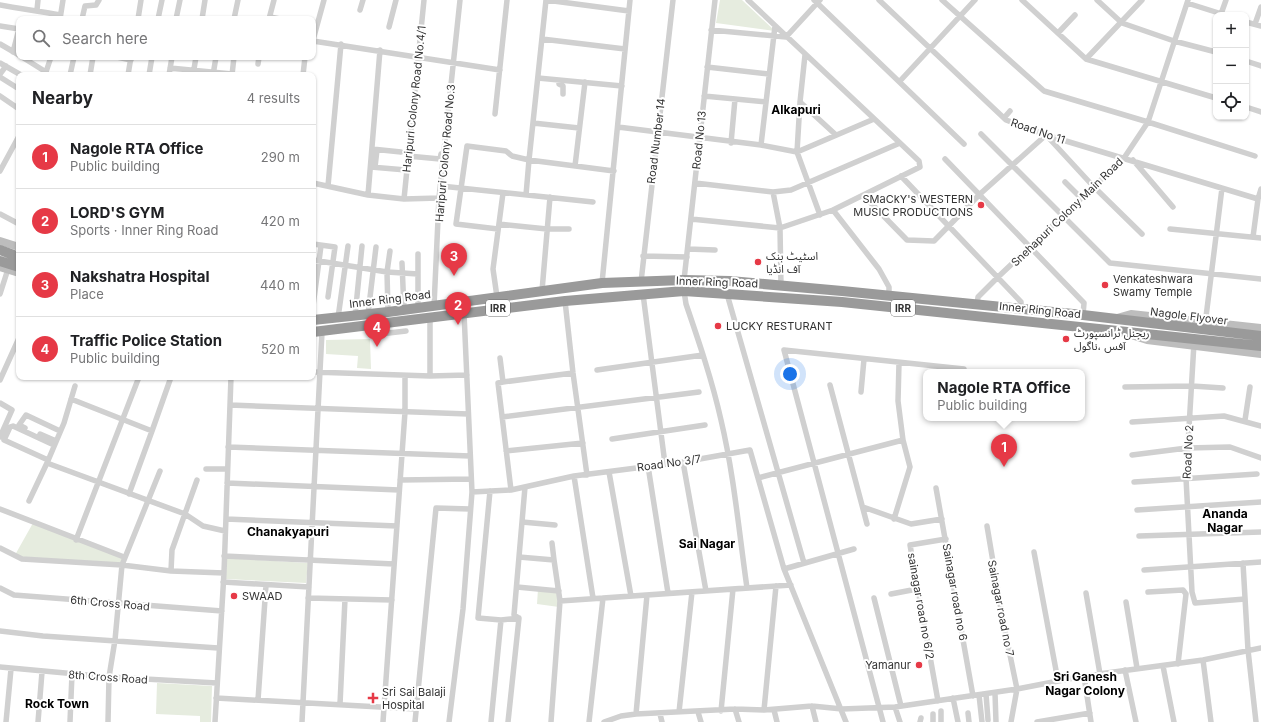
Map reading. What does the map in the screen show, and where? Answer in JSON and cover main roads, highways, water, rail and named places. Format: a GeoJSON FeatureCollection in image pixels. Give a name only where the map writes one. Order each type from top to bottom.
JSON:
{"type":"FeatureCollection","features":[{"type":"Feature","properties":{"kind":"highway"},"geometry":{"type":"LineString","coordinates":[[0,250],[16,256]]}},
{"type":"Feature","properties":{"kind":"highway"},"geometry":{"type":"LineString","coordinates":[[0,261],[16,266]]}},
{"type":"Feature","properties":{"kind":"highway","name":"Inner Ring Road"},"geometry":{"type":"LineString","coordinates":[[316,320],[404,310],[602,283],[684,280],[730,281],[1114,319]]}},
{"type":"Feature","properties":{"kind":"highway","name":"Inner Ring Road"},"geometry":{"type":"LineString","coordinates":[[317,332],[464,312],[566,301],[684,291],[806,299],[1120,330]]}},
{"type":"Feature","properties":{"kind":"highway"},"geometry":{"type":"LineString","coordinates":[[509,307],[517,294]]}},
{"type":"Feature","properties":{"kind":"highway","name":"Nagole Flyover"},"geometry":{"type":"LineString","coordinates":[[1114,319],[1205,327],[1261,336]]}},
{"type":"Feature","properties":{"kind":"highway","name":"Nagole Flyover"},"geometry":{"type":"LineString","coordinates":[[1120,330],[1194,342],[1261,346]]}},
{"type":"Feature","properties":{"kind":"place","name":"SMaCkY's WESTERN MUSIC PRODUCTIONS"},"geometry":{"type":"Point","coordinates":[981,205]}},
{"type":"Feature","properties":{"kind":"place","name":"اسٹیٹ بنک آف انڈیا"},"geometry":{"type":"Point","coordinates":[758,262]}},
{"type":"Feature","properties":{"kind":"place","name":"Nakshatra Hospital"},"geometry":{"type":"Point","coordinates":[454,276]}},
{"type":"Feature","properties":{"kind":"place","name":"Venkateshwara Swamy Temple"},"geometry":{"type":"Point","coordinates":[1105,285]}},
{"type":"Feature","properties":{"kind":"place","name":"LORD'S GYM"},"geometry":{"type":"Point","coordinates":[458,325]}},
{"type":"Feature","properties":{"kind":"place","name":"LUCKY RESTURANT"},"geometry":{"type":"Point","coordinates":[718,326]}},
{"type":"Feature","properties":{"kind":"place","name":"ریجنل ٹرانسپورٹ آفس ،ناگول"},"geometry":{"type":"Point","coordinates":[1066,339]}},
{"type":"Feature","properties":{"kind":"place","name":"Traffic Police Station"},"geometry":{"type":"Point","coordinates":[377,347]}},
{"type":"Feature","properties":{"kind":"place","name":"Nagole RTA Office"},"geometry":{"type":"Point","coordinates":[1004,467]}},
{"type":"Feature","properties":{"kind":"place","name":"SWAAD"},"geometry":{"type":"Point","coordinates":[234,596]}},
{"type":"Feature","properties":{"kind":"place","name":"Yamanur"},"geometry":{"type":"Point","coordinates":[919,665]}},
{"type":"Feature","properties":{"kind":"place","name":"Sri Sai Balaji Hospital"},"geometry":{"type":"Point","coordinates":[373,698]}},
{"type":"Feature","properties":{"kind":"district","name":"Alkapuri"},"geometry":{"type":"Point","coordinates":[796,109]}},
{"type":"Feature","properties":{"kind":"district","name":"Ananda Nagar"},"geometry":{"type":"Point","coordinates":[1225,520]}},
{"type":"Feature","properties":{"kind":"district","name":"Chanakyapuri"},"geometry":{"type":"Point","coordinates":[288,531]}},
{"type":"Feature","properties":{"kind":"district","name":"Sai Nagar"},"geometry":{"type":"Point","coordinates":[707,543]}},
{"type":"Feature","properties":{"kind":"district","name":"Sri Ganesh Nagar Colony"},"geometry":{"type":"Point","coordinates":[1085,683]}},
{"type":"Feature","properties":{"kind":"district","name":"Rock Town"},"geometry":{"type":"Point","coordinates":[57,703]}}]}
